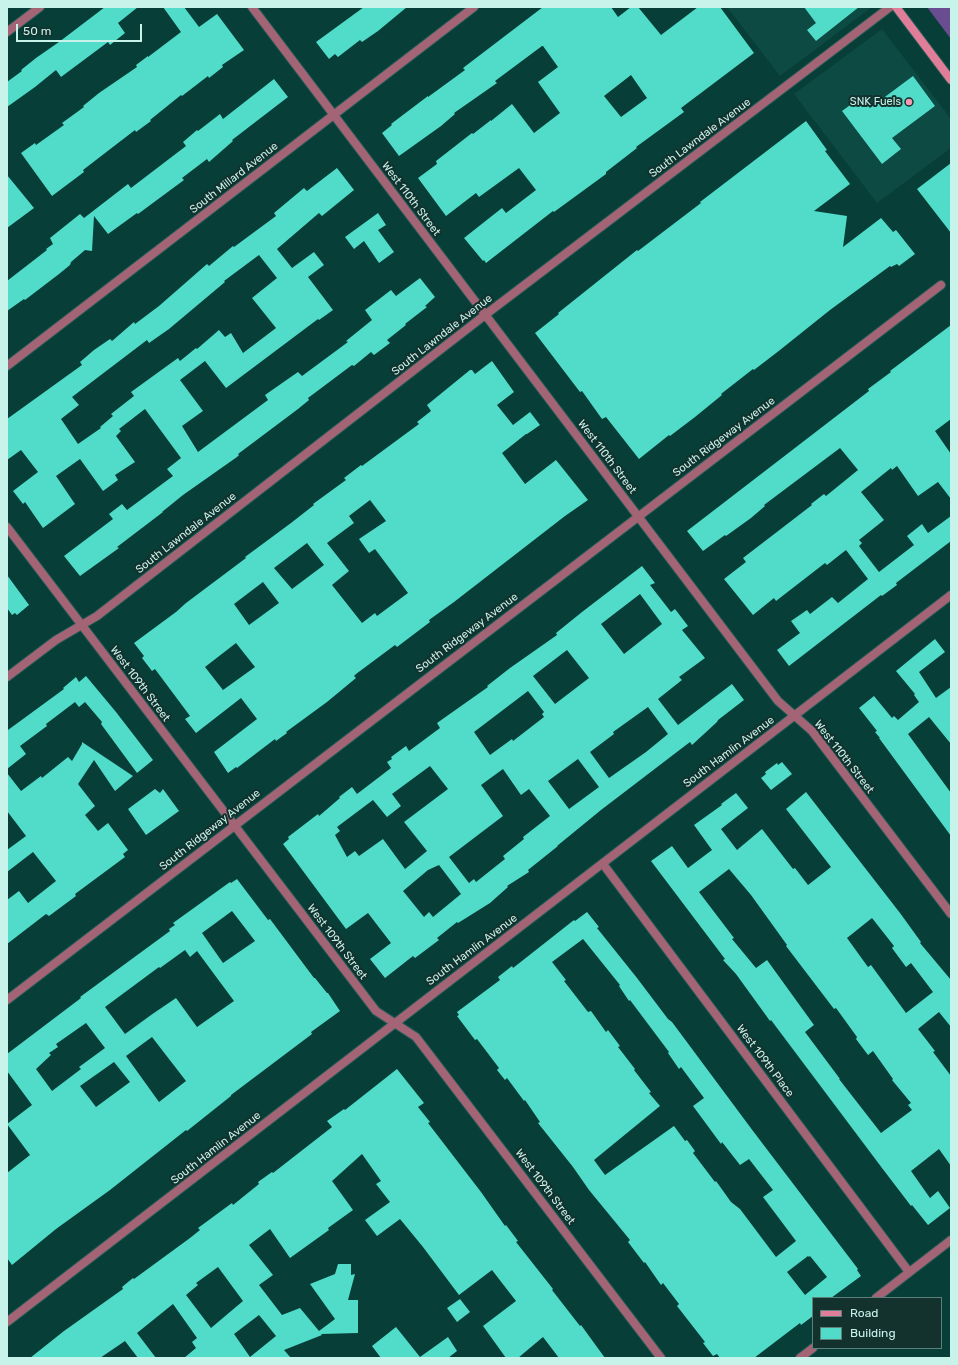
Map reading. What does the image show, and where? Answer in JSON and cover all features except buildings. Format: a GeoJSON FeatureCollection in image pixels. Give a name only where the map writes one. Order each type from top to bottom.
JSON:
{"type":"FeatureCollection","features":[{"type":"Feature","properties":{"kind":"main road"},"geometry":{"type":"LineString","coordinates":[[896,7],[951,80]]}},
{"type":"Feature","properties":{"kind":"street"},"geometry":{"type":"LineString","coordinates":[[7,32],[40,7]]}},
{"type":"Feature","properties":{"kind":"street","name":"West 110th Street"},"geometry":{"type":"LineString","coordinates":[[252,7],[778,701],[812,731],[951,914]]}},
{"type":"Feature","properties":{"kind":"street","name":"South Millard Avenue"},"geometry":{"type":"LineString","coordinates":[[7,366],[474,7]]}},
{"type":"Feature","properties":{"kind":"street","name":"South Lawndale Avenue"},"geometry":{"type":"LineString","coordinates":[[7,677],[56,640],[97,616],[485,315],[890,7]]}},
{"type":"Feature","properties":{"kind":"street","name":"South Ridgeway Avenue"},"geometry":{"type":"LineString","coordinates":[[7,1000],[941,285]]}},
{"type":"Feature","properties":{"kind":"street","name":"West 109th Street"},"geometry":{"type":"LineString","coordinates":[[7,527],[376,1011],[416,1037],[661,1358]]}},
{"type":"Feature","properties":{"kind":"street","name":"South Hamlin Avenue"},"geometry":{"type":"LineString","coordinates":[[7,1322],[951,595]]}},
{"type":"Feature","properties":{"kind":"street","name":"West 109th Place"},"geometry":{"type":"LineString","coordinates":[[603,864],[909,1272]]}},
{"type":"Feature","properties":{"kind":"street"},"geometry":{"type":"LineString","coordinates":[[877,1297],[951,1240]]}},
{"type":"Feature","properties":{"kind":"street"},"geometry":{"type":"LineString","coordinates":[[800,1358],[812,1349]]}},
{"type":"Feature","properties":{"kind":"shaded area"},"geometry":{"type":"Polygon","coordinates":[[[727,7],[872,7],[780,76],[727,7]]]}},
{"type":"Feature","properties":{"kind":"shaded area"},"geometry":{"type":"Polygon","coordinates":[[[927,7],[951,7],[951,39],[927,7]]]}},
{"type":"Feature","properties":{"kind":"shaded area"},"geometry":{"type":"Polygon","coordinates":[[[882,29],[951,119],[951,148],[877,203],[794,94],[882,29]]]}},
{"type":"Feature","properties":{"kind":"place","name":"SNK Fuels"},"geometry":{"type":"Point","coordinates":[909,102]}}]}
